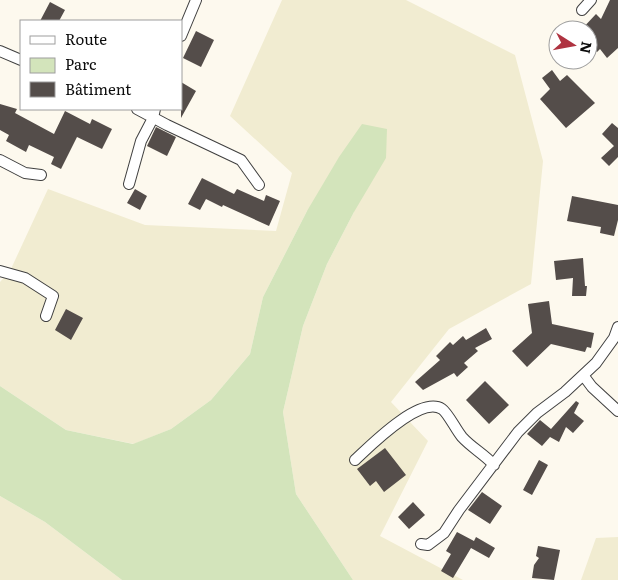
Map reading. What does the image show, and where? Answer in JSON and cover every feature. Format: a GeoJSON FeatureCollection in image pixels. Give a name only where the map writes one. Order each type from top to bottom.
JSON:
{"type":"FeatureCollection","features":[{"type":"Feature","properties":{"kind":"street"},"geometry":{"type":"LineString","coordinates":[[182,34],[196,0]]}},
{"type":"Feature","properties":{"kind":"street"},"geometry":{"type":"LineString","coordinates":[[582,10],[591,0]]}},
{"type":"Feature","properties":{"kind":"street"},"geometry":{"type":"LineString","coordinates":[[0,51],[20,60]]}},
{"type":"Feature","properties":{"kind":"street"},"geometry":{"type":"LineString","coordinates":[[141,110],[154,113],[241,160],[259,185]]}},
{"type":"Feature","properties":{"kind":"street"},"geometry":{"type":"LineString","coordinates":[[129,184],[141,141],[154,113]]}},
{"type":"Feature","properties":{"kind":"street"},"geometry":{"type":"LineString","coordinates":[[0,160],[25,173],[41,175]]}},
{"type":"Feature","properties":{"kind":"street"},"geometry":{"type":"LineString","coordinates":[[0,271],[25,278],[53,296],[46,316]]}},
{"type":"Feature","properties":{"kind":"street"},"geometry":{"type":"LineString","coordinates":[[421,544],[428,545],[444,533],[518,432],[537,413],[596,363],[614,338],[618,327]]}},
{"type":"Feature","properties":{"kind":"street"},"geometry":{"type":"LineString","coordinates":[[583,374],[592,387],[618,411]]}},
{"type":"Feature","properties":{"kind":"street"},"geometry":{"type":"LineString","coordinates":[[355,460],[397,423],[419,410],[434,406],[443,409],[462,437],[474,449],[486,455],[494,465]]}},
{"type":"Feature","properties":{"kind":"shaded area"},"geometry":{"type":"Polygon","coordinates":[[[282,0],[406,0],[515,55],[543,161],[531,284],[449,329],[391,402],[428,441],[380,536],[463,580],[353,580],[296,494],[283,412],[303,326],[327,264],[354,212],[307,211],[263,297],[250,354],[211,400],[171,429],[134,444],[66,430],[0,386],[0,282],[10,271],[48,189],[145,225],[276,231],[292,173],[230,116],[282,0]]]}},
{"type":"Feature","properties":{"kind":"shaded area"},"geometry":{"type":"Polygon","coordinates":[[[0,496],[45,522],[122,580],[0,580],[0,496]]]}},
{"type":"Feature","properties":{"kind":"shaded area"},"geometry":{"type":"Polygon","coordinates":[[[618,537],[618,580],[581,580],[596,538],[618,537]]]}},
{"type":"Feature","properties":{"kind":"green space"},"geometry":{"type":"Polygon","coordinates":[[[362,124],[387,129],[386,158],[354,212],[327,264],[303,326],[283,412],[296,494],[353,580],[122,580],[45,522],[0,496],[0,386],[66,430],[133,444],[171,429],[211,400],[250,354],[263,297],[307,211],[339,157],[362,124]]]}},
{"type":"Feature","properties":{"kind":"building"},"geometry":{"type":"Polygon","coordinates":[[[610,0],[618,0],[618,48],[607,58],[600,49],[598,51],[598,20],[590,20],[596,14],[601,19],[610,0]]]}},
{"type":"Feature","properties":{"kind":"building"},"geometry":{"type":"Polygon","coordinates":[[[50,2],[65,10],[60,20],[41,20],[50,2]]]}},
{"type":"Feature","properties":{"kind":"building"},"geometry":{"type":"Polygon","coordinates":[[[196,31],[214,40],[201,67],[183,58],[196,31]]]}},
{"type":"Feature","properties":{"kind":"building"},"geometry":{"type":"Polygon","coordinates":[[[552,70],[560,81],[567,75],[595,103],[566,128],[540,99],[550,89],[542,78],[552,70]]]}},
{"type":"Feature","properties":{"kind":"building"},"geometry":{"type":"Polygon","coordinates":[[[182,83],[196,91],[181,118],[182,110],[182,83]]]}},
{"type":"Feature","properties":{"kind":"building"},"geometry":{"type":"Polygon","coordinates":[[[0,104],[17,109],[15,113],[54,134],[65,111],[90,124],[92,119],[112,129],[102,149],[77,137],[61,169],[51,164],[54,157],[29,145],[26,152],[6,141],[9,135],[0,130],[0,104]]]}},
{"type":"Feature","properties":{"kind":"building"},"geometry":{"type":"Polygon","coordinates":[[[612,123],[618,128],[618,157],[609,166],[601,158],[614,146],[602,134],[612,123]]]}},
{"type":"Feature","properties":{"kind":"building"},"geometry":{"type":"Polygon","coordinates":[[[156,127],[176,137],[167,156],[147,146],[156,127]]]}},
{"type":"Feature","properties":{"kind":"building"},"geometry":{"type":"Polygon","coordinates":[[[202,178],[234,194],[237,189],[264,201],[266,195],[280,201],[269,226],[206,199],[200,210],[188,204],[202,178]]]}},
{"type":"Feature","properties":{"kind":"building"},"geometry":{"type":"Polygon","coordinates":[[[135,189],[147,196],[140,210],[127,203],[135,189]]]}},
{"type":"Feature","properties":{"kind":"building"},"geometry":{"type":"Polygon","coordinates":[[[572,196],[618,205],[618,220],[614,236],[600,233],[601,227],[567,221],[572,196]]]}},
{"type":"Feature","properties":{"kind":"building"},"geometry":{"type":"Polygon","coordinates":[[[583,258],[585,286],[587,286],[586,296],[572,296],[573,278],[556,280],[554,261],[583,258]]]}},
{"type":"Feature","properties":{"kind":"building"},"geometry":{"type":"Polygon","coordinates":[[[549,301],[552,324],[594,333],[591,348],[587,347],[585,352],[551,344],[527,367],[512,351],[532,333],[528,304],[549,301]]]}},
{"type":"Feature","properties":{"kind":"building"},"geometry":{"type":"Polygon","coordinates":[[[66,309],[83,318],[71,340],[55,330],[66,309]]]}},
{"type":"Feature","properties":{"kind":"building"},"geometry":{"type":"Polygon","coordinates":[[[486,328],[492,339],[475,348],[478,351],[464,363],[468,367],[457,377],[454,373],[423,390],[415,382],[440,360],[436,356],[450,342],[453,345],[463,336],[466,340],[486,328]]]}},
{"type":"Feature","properties":{"kind":"building"},"geometry":{"type":"Polygon","coordinates":[[[485,381],[509,405],[489,424],[466,400],[485,381]]]}},
{"type":"Feature","properties":{"kind":"building"},"geometry":{"type":"Polygon","coordinates":[[[576,401],[579,403],[574,413],[584,421],[573,433],[566,427],[559,442],[550,437],[542,446],[527,434],[540,420],[551,429],[576,401]]]}},
{"type":"Feature","properties":{"kind":"building"},"geometry":{"type":"Polygon","coordinates":[[[385,448],[406,475],[384,492],[376,481],[370,486],[357,469],[385,448]]]}},
{"type":"Feature","properties":{"kind":"building"},"geometry":{"type":"Polygon","coordinates":[[[539,460],[548,465],[532,495],[523,490],[539,460]]]}},
{"type":"Feature","properties":{"kind":"building"},"geometry":{"type":"Polygon","coordinates":[[[482,492],[502,506],[490,524],[468,510],[482,492]]]}},
{"type":"Feature","properties":{"kind":"building"},"geometry":{"type":"Polygon","coordinates":[[[413,502],[425,515],[409,529],[398,517],[413,502]]]}},
{"type":"Feature","properties":{"kind":"building"},"geometry":{"type":"Polygon","coordinates":[[[457,532],[474,541],[476,537],[495,548],[489,558],[471,548],[453,578],[441,571],[451,554],[446,551],[457,532]]]}},
{"type":"Feature","properties":{"kind":"building"},"geometry":{"type":"Polygon","coordinates":[[[538,546],[560,550],[554,580],[532,578],[534,565],[539,558],[536,556],[538,546]]]}}]}
